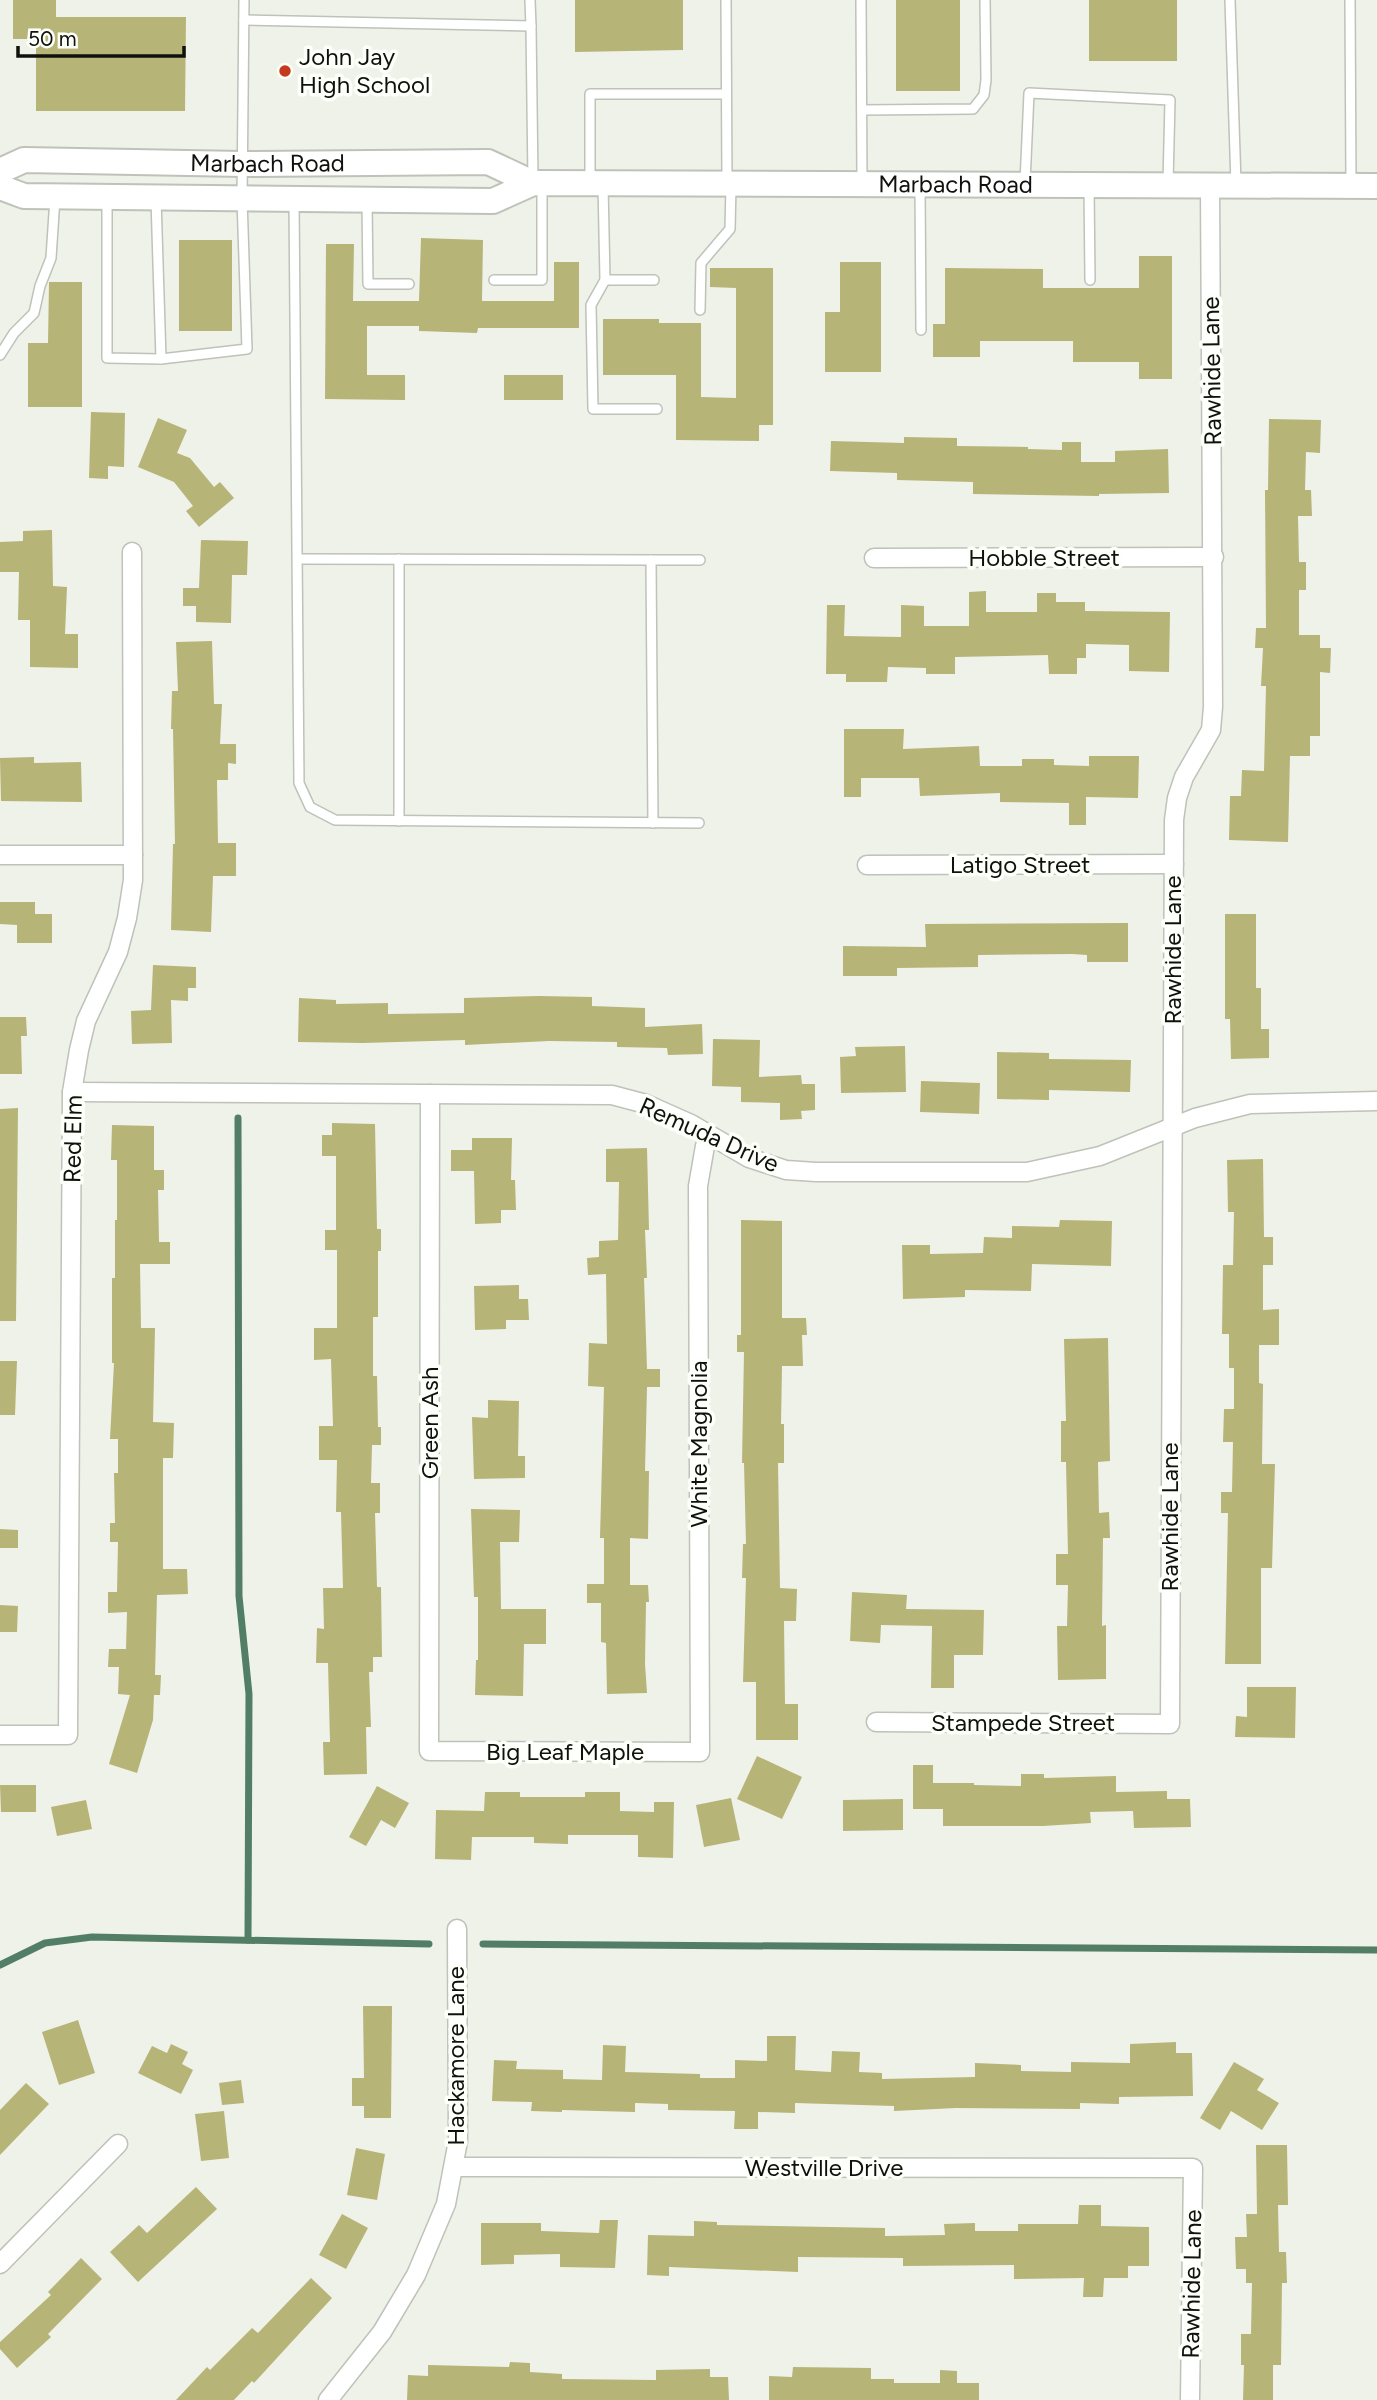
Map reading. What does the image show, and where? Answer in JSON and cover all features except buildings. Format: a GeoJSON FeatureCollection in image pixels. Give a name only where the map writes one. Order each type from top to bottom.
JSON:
{"type":"FeatureCollection","features":[{"type":"Feature","properties":{"kind":"main road","name":"Marbach Road"},"geometry":{"type":"LineString","coordinates":[[0,172],[24,160],[243,164],[488,162],[537,183]]}},
{"type":"Feature","properties":{"kind":"main road","name":"Marbach Road"},"geometry":{"type":"LineString","coordinates":[[0,187],[24,197],[493,201],[537,183],[1377,186]]}},
{"type":"Feature","properties":{"kind":"street","name":"Rawhide Lane"},"geometry":{"type":"LineString","coordinates":[[1170,1724],[1174,820],[1177,798],[1191,763],[1211,730],[1213,707],[1210,186]]}},
{"type":"Feature","properties":{"kind":"street","name":"Red Elm"},"geometry":{"type":"LineString","coordinates":[[0,1735],[68,1735],[72,1092],[86,1021],[118,952],[133,880],[132,552]]}},
{"type":"Feature","properties":{"kind":"street","name":"Hobble Street"},"geometry":{"type":"LineString","coordinates":[[874,558],[1214,557]]}},
{"type":"Feature","properties":{"kind":"street"},"geometry":{"type":"LineString","coordinates":[[0,855],[133,855]]}},
{"type":"Feature","properties":{"kind":"street","name":"Latigo Street"},"geometry":{"type":"LineString","coordinates":[[867,865],[1174,864]]}},
{"type":"Feature","properties":{"kind":"street","name":"Remuda Drive"},"geometry":{"type":"LineString","coordinates":[[72,1092],[612,1095],[646,1104],[691,1124],[749,1158],[786,1170],[816,1172],[1027,1172],[1100,1156],[1195,1118],[1250,1104],[1377,1101]]}},
{"type":"Feature","properties":{"kind":"street","name":"Green Ash"},"geometry":{"type":"LineString","coordinates":[[429,1751],[430,1094]]}},
{"type":"Feature","properties":{"kind":"street","name":"White Magnolia"},"geometry":{"type":"LineString","coordinates":[[700,1752],[698,1186],[705,1146],[710,1137]]}},
{"type":"Feature","properties":{"kind":"street","name":"Stampede Street"},"geometry":{"type":"LineString","coordinates":[[876,1722],[1170,1724]]}},
{"type":"Feature","properties":{"kind":"street","name":"Big Leaf Maple"},"geometry":{"type":"LineString","coordinates":[[429,1751],[700,1752]]}},
{"type":"Feature","properties":{"kind":"street","name":"Hackamore Lane"},"geometry":{"type":"LineString","coordinates":[[328,2400],[382,2332],[416,2275],[446,2204],[458,2141],[457,1928]]}},
{"type":"Feature","properties":{"kind":"street"},"geometry":{"type":"LineString","coordinates":[[0,2264],[118,2144]]}},
{"type":"Feature","properties":{"kind":"street","name":"Westville Drive"},"geometry":{"type":"LineString","coordinates":[[454,2167],[1194,2168]]}},
{"type":"Feature","properties":{"kind":"street","name":"Rawhide Lane"},"geometry":{"type":"LineString","coordinates":[[1190,2400],[1194,2168]]}},
{"type":"Feature","properties":{"kind":"lane"},"geometry":{"type":"LineString","coordinates":[[107,197],[107,358],[161,359],[247,349],[242,199],[244,0]]}},
{"type":"Feature","properties":{"kind":"lane"},"geometry":{"type":"LineString","coordinates":[[495,280],[542,280],[530,0]]}},
{"type":"Feature","properties":{"kind":"lane"},"geometry":{"type":"LineString","coordinates":[[700,310],[701,263],[730,229],[726,0]]}},
{"type":"Feature","properties":{"kind":"lane"},"geometry":{"type":"LineString","coordinates":[[861,0],[862,184]]}},
{"type":"Feature","properties":{"kind":"lane"},"geometry":{"type":"LineString","coordinates":[[863,110],[973,109],[984,95],[986,80],[985,0]]}},
{"type":"Feature","properties":{"kind":"lane"},"geometry":{"type":"LineString","coordinates":[[1230,0],[1236,186]]}},
{"type":"Feature","properties":{"kind":"lane"},"geometry":{"type":"LineString","coordinates":[[1350,0],[1351,186]]}},
{"type":"Feature","properties":{"kind":"lane"},"geometry":{"type":"LineString","coordinates":[[244,20],[531,26]]}},
{"type":"Feature","properties":{"kind":"lane"},"geometry":{"type":"LineString","coordinates":[[657,409],[593,409],[591,305],[605,280],[590,94],[726,93]]}},
{"type":"Feature","properties":{"kind":"lane"},"geometry":{"type":"LineString","coordinates":[[1024,185],[1029,93],[1170,100],[1168,186]]}},
{"type":"Feature","properties":{"kind":"lane"},"geometry":{"type":"LineString","coordinates":[[920,185],[921,330]]}},
{"type":"Feature","properties":{"kind":"lane"},"geometry":{"type":"LineString","coordinates":[[1089,186],[1090,280]]}},
{"type":"Feature","properties":{"kind":"lane"},"geometry":{"type":"LineString","coordinates":[[0,355],[14,332],[34,313],[40,286],[51,258],[55,197]]}},
{"type":"Feature","properties":{"kind":"lane"},"geometry":{"type":"LineString","coordinates":[[156,198],[161,359]]}},
{"type":"Feature","properties":{"kind":"lane"},"geometry":{"type":"LineString","coordinates":[[294,199],[299,783],[310,807],[335,820],[699,824]]}},
{"type":"Feature","properties":{"kind":"lane"},"geometry":{"type":"LineString","coordinates":[[367,200],[368,284],[409,284]]}},
{"type":"Feature","properties":{"kind":"lane"},"geometry":{"type":"LineString","coordinates":[[605,280],[654,280]]}},
{"type":"Feature","properties":{"kind":"lane"},"geometry":{"type":"LineString","coordinates":[[298,559],[700,560]]}},
{"type":"Feature","properties":{"kind":"lane"},"geometry":{"type":"LineString","coordinates":[[399,559],[399,821]]}},
{"type":"Feature","properties":{"kind":"lane"},"geometry":{"type":"LineString","coordinates":[[651,560],[653,823]]}},
{"type":"Feature","properties":{"kind":"waterway"},"geometry":{"type":"LineString","coordinates":[[238,1118],[239,1596],[249,1694],[248,1940]]}},
{"type":"Feature","properties":{"kind":"waterway"},"geometry":{"type":"LineString","coordinates":[[0,1965],[45,1943],[92,1937],[429,1944]]}},
{"type":"Feature","properties":{"kind":"waterway"},"geometry":{"type":"LineString","coordinates":[[483,1944],[1377,1950]]}},
{"type":"Feature","properties":{"kind":"place","name":"John Jay High School"},"geometry":{"type":"Point","coordinates":[285,71]}}]}
